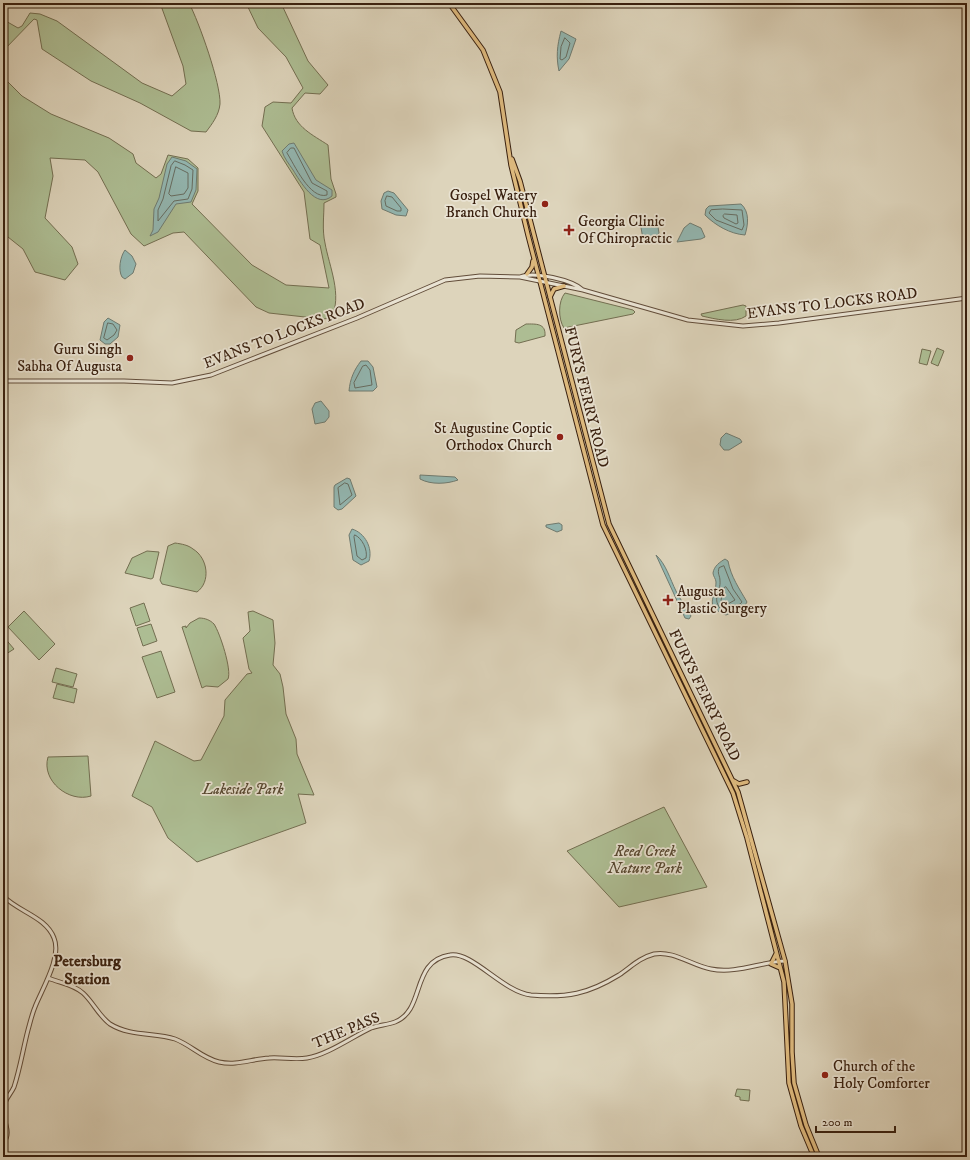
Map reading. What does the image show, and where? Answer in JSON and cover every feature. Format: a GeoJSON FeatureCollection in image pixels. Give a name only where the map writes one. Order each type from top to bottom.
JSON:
{"type":"FeatureCollection","features":[{"type":"Feature","properties":{"kind":"main road","name":"FURYS FERRY ROAD"},"geometry":{"type":"LineString","coordinates":[[449,3],[483,50],[494,73],[500,92],[512,158],[609,524],[733,780],[750,831],[785,961],[792,1004],[792,1052],[794,1082],[806,1125],[819,1157]]}},
{"type":"Feature","properties":{"kind":"main road","name":"FURYS FERRY ROAD"},"geometry":{"type":"LineString","coordinates":[[512,158],[511,165],[538,276],[604,525],[732,790],[757,876],[781,969],[786,1003],[786,1051],[789,1083],[797,1113],[814,1157]]}},
{"type":"Feature","properties":{"kind":"main road"},"geometry":{"type":"LineString","coordinates":[[527,274],[532,267],[533,256]]}},
{"type":"Feature","properties":{"kind":"main road"},"geometry":{"type":"LineString","coordinates":[[550,298],[554,289],[564,286]]}},
{"type":"Feature","properties":{"kind":"main road"},"geometry":{"type":"LineString","coordinates":[[733,780],[739,784],[747,782]]}},
{"type":"Feature","properties":{"kind":"main road"},"geometry":{"type":"LineString","coordinates":[[757,876],[762,874]]}},
{"type":"Feature","properties":{"kind":"main road"},"geometry":{"type":"LineString","coordinates":[[777,953],[771,964],[781,969]]}},
{"type":"Feature","properties":{"kind":"street","name":"EVANS TO LOCKS ROAD"},"geometry":{"type":"LineString","coordinates":[[520,277],[527,274],[544,277],[577,284],[584,290]]}},
{"type":"Feature","properties":{"kind":"street","name":"EVANS TO LOCKS ROAD"},"geometry":{"type":"LineString","coordinates":[[3,381],[172,382],[211,375],[357,318],[445,280],[480,276],[520,277],[584,290],[681,318],[716,324],[743,326],[779,323],[967,298]]}},
{"type":"Feature","properties":{"kind":"street"},"geometry":{"type":"LineString","coordinates":[[3,896],[15,907],[38,919],[50,931],[56,948],[48,978],[34,1010],[14,1087],[4,1103],[3,1110],[8,1133],[3,1143]]}},
{"type":"Feature","properties":{"kind":"street","name":"THE PASS"},"geometry":{"type":"LineString","coordinates":[[48,978],[77,988],[110,1024],[124,1030],[145,1035],[175,1039],[203,1056],[233,1065],[270,1058],[308,1058],[375,1026],[394,1022],[404,1017],[409,1012],[422,976],[427,969],[443,956],[453,954],[462,956],[482,968],[507,987],[516,991],[528,995],[568,996],[595,988],[620,974],[639,959],[657,954],[672,956],[711,969],[746,968],[785,961]]}},
{"type":"Feature","properties":{"kind":"green space"},"geometry":{"type":"Polygon","coordinates":[[[3,3],[9,3],[4,20],[18,28],[22,26],[30,13],[40,14],[57,21],[142,83],[172,96],[186,84],[183,66],[160,3],[189,3],[203,38],[217,82],[220,104],[215,119],[206,132],[191,131],[140,103],[91,81],[42,49],[37,20],[34,19],[3,51],[3,3]]]}},
{"type":"Feature","properties":{"kind":"green space"},"geometry":{"type":"Polygon","coordinates":[[[246,3],[281,3],[308,61],[328,85],[320,94],[305,93],[292,108],[294,115],[301,125],[311,134],[328,145],[331,179],[336,194],[336,197],[324,203],[324,238],[334,281],[336,300],[331,318],[323,319],[269,313],[256,307],[184,232],[173,233],[144,246],[131,234],[98,172],[85,160],[50,158],[53,176],[45,218],[72,247],[78,264],[65,280],[35,272],[23,249],[3,233],[3,77],[22,96],[51,114],[109,138],[133,154],[136,163],[156,178],[161,174],[168,155],[188,159],[198,168],[198,191],[192,204],[252,265],[286,285],[329,288],[320,245],[310,239],[304,192],[262,126],[265,107],[273,102],[291,103],[303,88],[286,57],[258,28],[246,3]]]}},
{"type":"Feature","properties":{"kind":"green space"},"geometry":{"type":"Polygon","coordinates":[[[565,293],[633,310],[635,312],[633,314],[564,328],[560,315],[560,305],[565,293]]]}},
{"type":"Feature","properties":{"kind":"green space"},"geometry":{"type":"Polygon","coordinates":[[[743,305],[746,306],[746,316],[736,320],[719,319],[702,316],[701,314],[743,305]]]}},
{"type":"Feature","properties":{"kind":"green space"},"geometry":{"type":"Polygon","coordinates":[[[526,324],[537,324],[542,326],[545,336],[519,343],[515,342],[516,330],[526,324]]]}},
{"type":"Feature","properties":{"kind":"green space"},"geometry":{"type":"Polygon","coordinates":[[[937,348],[944,351],[938,366],[931,363],[937,348]]]}},
{"type":"Feature","properties":{"kind":"green space"},"geometry":{"type":"Polygon","coordinates":[[[922,349],[931,351],[927,365],[919,363],[922,349]]]}},
{"type":"Feature","properties":{"kind":"green space"},"geometry":{"type":"Polygon","coordinates":[[[175,543],[191,548],[198,553],[205,564],[206,576],[201,588],[197,592],[162,584],[160,580],[168,546],[175,543]]]}},
{"type":"Feature","properties":{"kind":"green space"},"geometry":{"type":"Polygon","coordinates":[[[147,551],[159,552],[153,578],[151,579],[125,573],[132,558],[147,551]]]}},
{"type":"Feature","properties":{"kind":"green space"},"geometry":{"type":"Polygon","coordinates":[[[144,603],[150,621],[136,626],[130,608],[144,603]]]}},
{"type":"Feature","properties":{"kind":"green space"},"geometry":{"type":"Polygon","coordinates":[[[24,611],[55,644],[39,660],[8,627],[24,611]]]}},
{"type":"Feature","properties":{"kind":"green space","name":"Lakeside Park"},"geometry":{"type":"Polygon","coordinates":[[[253,611],[273,620],[275,643],[273,665],[280,674],[286,714],[296,739],[297,754],[314,795],[298,794],[306,823],[197,862],[168,838],[152,807],[132,796],[155,741],[194,761],[201,760],[224,716],[225,700],[247,674],[252,673],[249,669],[243,638],[250,631],[248,612],[253,611]]]}},
{"type":"Feature","properties":{"kind":"green space"},"geometry":{"type":"Polygon","coordinates":[[[199,618],[211,621],[214,624],[225,652],[229,674],[228,679],[218,687],[206,686],[202,688],[182,627],[186,626],[186,628],[190,623],[199,618]]]}},
{"type":"Feature","properties":{"kind":"green space"},"geometry":{"type":"Polygon","coordinates":[[[151,624],[157,641],[143,646],[137,628],[151,624]]]}},
{"type":"Feature","properties":{"kind":"green space"},"geometry":{"type":"Polygon","coordinates":[[[3,636],[14,649],[3,656],[3,636]]]}},
{"type":"Feature","properties":{"kind":"green space"},"geometry":{"type":"Polygon","coordinates":[[[161,651],[175,692],[157,698],[142,657],[161,651]]]}},
{"type":"Feature","properties":{"kind":"green space"},"geometry":{"type":"Polygon","coordinates":[[[56,668],[77,674],[73,687],[52,682],[56,668]]]}},
{"type":"Feature","properties":{"kind":"green space"},"geometry":{"type":"Polygon","coordinates":[[[57,684],[77,689],[74,703],[53,698],[57,684]]]}},
{"type":"Feature","properties":{"kind":"green space"},"geometry":{"type":"Polygon","coordinates":[[[88,756],[91,796],[74,796],[66,793],[53,782],[47,766],[48,757],[88,756]]]}},
{"type":"Feature","properties":{"kind":"green space","name":"Reed Creek Nature Park"},"geometry":{"type":"Polygon","coordinates":[[[664,807],[707,887],[619,907],[567,851],[664,807]]]}},
{"type":"Feature","properties":{"kind":"green space"},"geometry":{"type":"Polygon","coordinates":[[[737,1089],[750,1090],[749,1101],[740,1100],[740,1097],[735,1096],[737,1089]]]}},
{"type":"Feature","properties":{"kind":"water"},"geometry":{"type":"Polygon","coordinates":[[[561,31],[576,39],[569,59],[559,71],[557,51],[561,31]]]}},
{"type":"Feature","properties":{"kind":"water"},"geometry":{"type":"Polygon","coordinates":[[[294,143],[316,180],[332,190],[332,196],[326,199],[320,199],[314,197],[304,187],[285,159],[282,151],[289,144],[294,143]]]}},
{"type":"Feature","properties":{"kind":"water"},"geometry":{"type":"Polygon","coordinates":[[[172,157],[186,161],[197,169],[196,190],[191,202],[176,204],[158,232],[150,236],[153,230],[154,209],[159,198],[167,164],[172,157]]]}},
{"type":"Feature","properties":{"kind":"water"},"geometry":{"type":"Polygon","coordinates":[[[388,191],[394,193],[408,210],[406,216],[396,215],[382,209],[381,201],[384,193],[388,191]]]}},
{"type":"Feature","properties":{"kind":"water"},"geometry":{"type":"Polygon","coordinates":[[[741,204],[747,215],[745,235],[734,233],[723,228],[705,215],[706,209],[709,206],[741,204]]]}},
{"type":"Feature","properties":{"kind":"water"},"geometry":{"type":"Polygon","coordinates":[[[642,220],[658,227],[659,233],[656,238],[649,241],[643,239],[640,222],[642,220]]]}},
{"type":"Feature","properties":{"kind":"water"},"geometry":{"type":"Polygon","coordinates":[[[690,223],[701,228],[705,237],[701,239],[677,242],[684,228],[690,223]]]}},
{"type":"Feature","properties":{"kind":"water"},"geometry":{"type":"Polygon","coordinates":[[[125,250],[132,256],[136,264],[133,273],[125,279],[121,274],[120,264],[125,250]]]}},
{"type":"Feature","properties":{"kind":"water"},"geometry":{"type":"Polygon","coordinates":[[[108,318],[120,325],[118,337],[110,344],[105,344],[100,340],[104,322],[108,318]]]}},
{"type":"Feature","properties":{"kind":"water"},"geometry":{"type":"Polygon","coordinates":[[[361,361],[368,361],[373,367],[377,387],[373,391],[349,391],[353,375],[361,361]]]}},
{"type":"Feature","properties":{"kind":"water"},"geometry":{"type":"Polygon","coordinates":[[[321,401],[329,411],[329,417],[325,422],[315,424],[312,409],[315,403],[321,401]]]}},
{"type":"Feature","properties":{"kind":"water"},"geometry":{"type":"Polygon","coordinates":[[[726,433],[740,439],[742,442],[729,450],[724,450],[720,445],[721,438],[726,433]]]}},
{"type":"Feature","properties":{"kind":"water"},"geometry":{"type":"Polygon","coordinates":[[[420,475],[455,477],[458,480],[444,483],[434,483],[420,479],[420,475]]]}},
{"type":"Feature","properties":{"kind":"water"},"geometry":{"type":"Polygon","coordinates":[[[347,478],[350,479],[356,496],[342,509],[338,510],[334,507],[334,487],[347,478]]]}},
{"type":"Feature","properties":{"kind":"water"},"geometry":{"type":"Polygon","coordinates":[[[559,523],[562,525],[562,530],[557,532],[546,527],[546,525],[559,523]]]}},
{"type":"Feature","properties":{"kind":"water"},"geometry":{"type":"Polygon","coordinates":[[[352,529],[364,537],[369,546],[369,561],[361,565],[353,560],[349,535],[352,529]]]}},
{"type":"Feature","properties":{"kind":"water"},"geometry":{"type":"Polygon","coordinates":[[[656,555],[665,567],[691,616],[689,619],[685,618],[656,555]]]}},
{"type":"Feature","properties":{"kind":"water"},"geometry":{"type":"Polygon","coordinates":[[[725,559],[728,561],[733,577],[747,602],[744,607],[726,615],[719,612],[715,608],[712,601],[716,582],[713,574],[718,564],[725,559]]]}},
{"type":"Feature","properties":{"kind":"place","name":"Gospel Watery Branch Church"},"geometry":{"type":"Point","coordinates":[545,204]}},
{"type":"Feature","properties":{"kind":"place","name":"Georgia Clinic Of Chiropractic"},"geometry":{"type":"Point","coordinates":[569,230]}},
{"type":"Feature","properties":{"kind":"place","name":"Guru Singh Sabha Of Augusta"},"geometry":{"type":"Point","coordinates":[130,358]}},
{"type":"Feature","properties":{"kind":"place","name":"St Augustine Coptic Orthodox Church"},"geometry":{"type":"Point","coordinates":[560,437]}},
{"type":"Feature","properties":{"kind":"place","name":"Augusta Plastic Surgery"},"geometry":{"type":"Point","coordinates":[668,600]}},
{"type":"Feature","properties":{"kind":"place","name":"Church of the Holy Comforter"},"geometry":{"type":"Point","coordinates":[825,1075]}},
{"type":"Feature","properties":{"kind":"district","name":"Petersburg Station"},"geometry":{"type":"Point","coordinates":[87,969]}}]}
